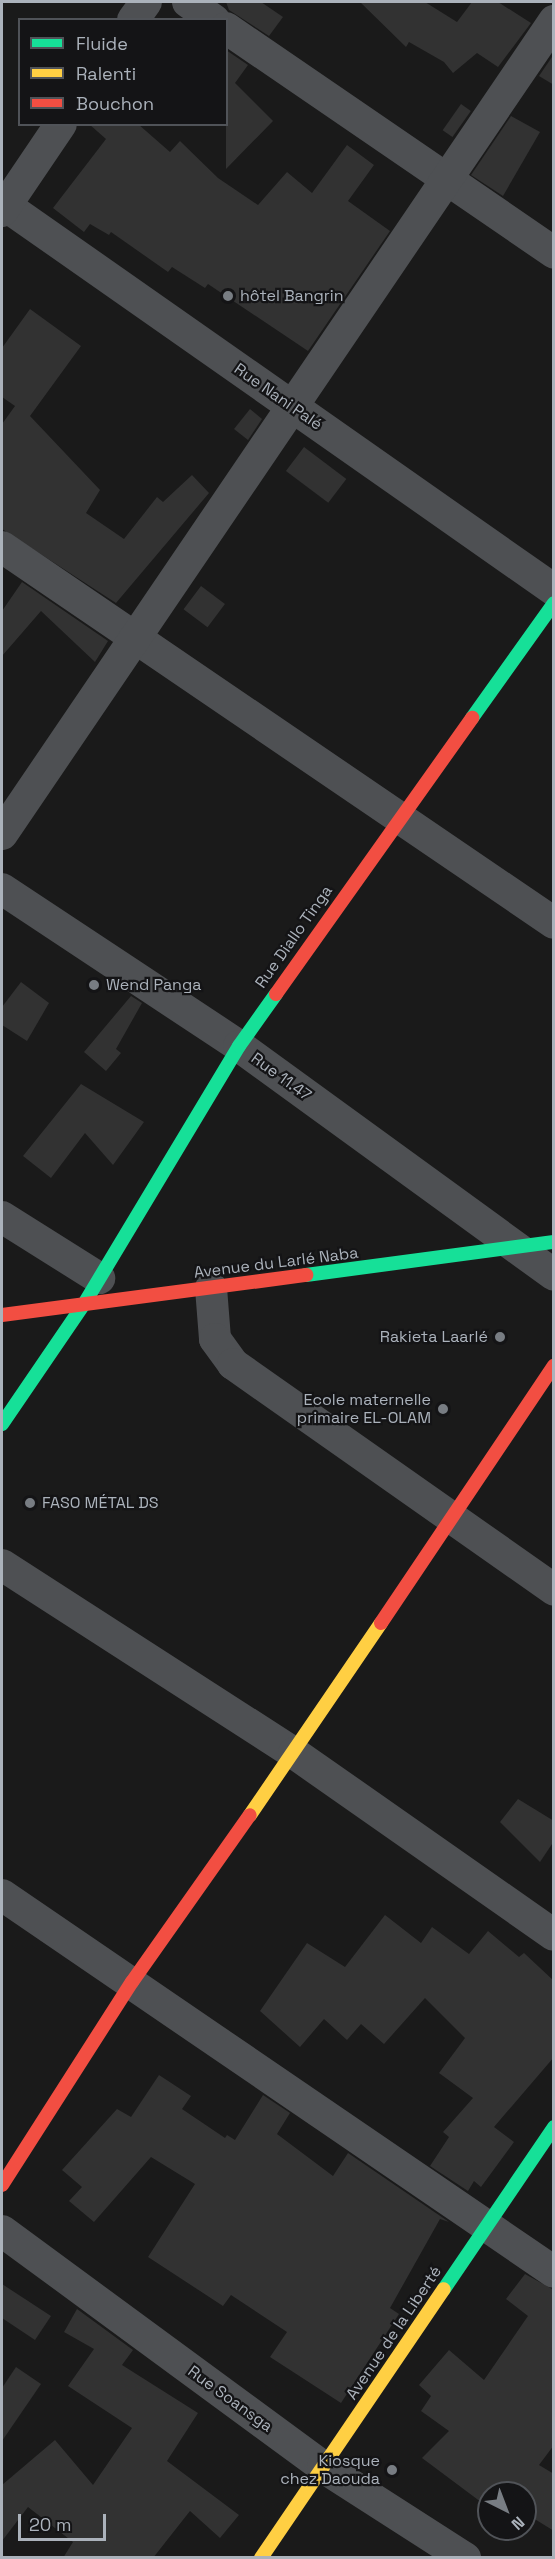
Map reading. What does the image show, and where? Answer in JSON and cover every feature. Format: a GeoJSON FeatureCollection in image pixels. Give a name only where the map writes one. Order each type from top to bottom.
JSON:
{"type":"FeatureCollection","features":[{"type":"Feature","properties":{"kind":"street"},"geometry":{"type":"LineString","coordinates":[[134,18],[146,2]]}},
{"type":"Feature","properties":{"kind":"street"},"geometry":{"type":"LineString","coordinates":[[188,2],[211,18]]}},
{"type":"Feature","properties":{"kind":"street"},"geometry":{"type":"LineString","coordinates":[[2,834],[448,181],[554,21]]}},
{"type":"Feature","properties":{"kind":"street"},"geometry":{"type":"LineString","coordinates":[[228,29],[554,253]]}},
{"type":"Feature","properties":{"kind":"street"},"geometry":{"type":"LineString","coordinates":[[3,207],[60,126]]}},
{"type":"Feature","properties":{"kind":"street","name":"Rue Nani Palé"},"geometry":{"type":"LineString","coordinates":[[3,207],[554,590]]}},
{"type":"Feature","properties":{"kind":"street"},"geometry":{"type":"LineString","coordinates":[[2,547],[134,642],[554,923]]}},
{"type":"Feature","properties":{"kind":"street","name":"Rue Diallo Tinga"},"geometry":{"type":"LineString","coordinates":[[2,1424],[91,1291],[238,1046],[396,819],[554,603]]}},
{"type":"Feature","properties":{"kind":"street","name":"Rue 11.47"},"geometry":{"type":"LineString","coordinates":[[2,889],[238,1046],[511,1248],[554,1275]]}},
{"type":"Feature","properties":{"kind":"street"},"geometry":{"type":"LineString","coordinates":[[2,1217],[91,1291]]}},
{"type":"Feature","properties":{"kind":"street","name":"Avenue du Larlé Naba"},"geometry":{"type":"LineString","coordinates":[[2,1315],[91,1291],[211,1288],[554,1242]]}},
{"type":"Feature","properties":{"kind":"street"},"geometry":{"type":"LineString","coordinates":[[211,1288],[215,1339],[233,1364],[449,1519],[554,1590]]}},
{"type":"Feature","properties":{"kind":"street"},"geometry":{"type":"LineString","coordinates":[[2,2185],[132,1982],[294,1753],[449,1519],[554,1366]]}},
{"type":"Feature","properties":{"kind":"street"},"geometry":{"type":"LineString","coordinates":[[2,1565],[294,1753],[554,1935]]}},
{"type":"Feature","properties":{"kind":"street"},"geometry":{"type":"LineString","coordinates":[[2,1895],[554,2272]]}},
{"type":"Feature","properties":{"kind":"street","name":"Avenue de la Liberté"},"geometry":{"type":"LineString","coordinates":[[261,2558],[554,2127]]}},
{"type":"Feature","properties":{"kind":"street","name":"Rue Soansga"},"geometry":{"type":"LineString","coordinates":[[2,2231],[323,2467],[465,2558]]}},
{"type":"Feature","properties":{"kind":"building"},"geometry":{"type":"Polygon","coordinates":[[[226,2],[261,2],[283,17],[269,36],[229,10],[226,2]]]}},
{"type":"Feature","properties":{"kind":"building"},"geometry":{"type":"Polygon","coordinates":[[[360,2],[425,2],[457,22],[472,2],[498,2],[531,23],[498,67],[477,53],[453,73],[444,62],[409,42],[406,47],[360,2]]]}},
{"type":"Feature","properties":{"kind":"building"},"geometry":{"type":"Polygon","coordinates":[[[228,51],[248,65],[235,83],[273,121],[226,169],[228,51]]]}},
{"type":"Feature","properties":{"kind":"building"},"geometry":{"type":"Polygon","coordinates":[[[554,54],[554,85],[539,76],[554,54]]]}},
{"type":"Feature","properties":{"kind":"building"},"geometry":{"type":"Polygon","coordinates":[[[461,104],[471,111],[452,137],[443,130],[461,104]]]}},
{"type":"Feature","properties":{"kind":"building"},"geometry":{"type":"Polygon","coordinates":[[[511,116],[540,132],[503,196],[471,175],[511,116]]]}},
{"type":"Feature","properties":{"kind":"building"},"geometry":{"type":"Polygon","coordinates":[[[91,126],[140,126],[170,152],[180,141],[218,178],[258,205],[287,172],[312,193],[347,145],[374,165],[348,201],[390,231],[308,351],[208,284],[205,288],[172,267],[168,272],[111,232],[109,235],[90,224],[84,232],[53,208],[106,139],[91,126]]]}},
{"type":"Feature","properties":{"kind":"building"},"geometry":{"type":"Polygon","coordinates":[[[30,309],[81,346],[30,416],[100,490],[86,513],[124,539],[157,497],[163,502],[192,475],[209,493],[116,603],[2,529],[2,424],[15,406],[2,397],[2,348],[30,309]]]}},
{"type":"Feature","properties":{"kind":"building"},"geometry":{"type":"Polygon","coordinates":[[[250,409],[262,419],[248,440],[234,429],[250,409]]]}},
{"type":"Feature","properties":{"kind":"building"},"geometry":{"type":"Polygon","coordinates":[[[304,447],[346,479],[328,503],[286,471],[304,447]]]}},
{"type":"Feature","properties":{"kind":"building"},"geometry":{"type":"Polygon","coordinates":[[[22,582],[108,641],[95,662],[41,611],[2,656],[2,611],[22,582]]]}},
{"type":"Feature","properties":{"kind":"building"},"geometry":{"type":"Polygon","coordinates":[[[201,586],[225,604],[208,627],[184,609],[201,586]]]}},
{"type":"Feature","properties":{"kind":"building"},"geometry":{"type":"Polygon","coordinates":[[[21,982],[49,1003],[27,1041],[2,1025],[2,1007],[21,982]]]}},
{"type":"Feature","properties":{"kind":"building"},"geometry":{"type":"Polygon","coordinates":[[[131,996],[142,1003],[116,1049],[121,1053],[106,1071],[84,1052],[131,996]]]}},
{"type":"Feature","properties":{"kind":"building"},"geometry":{"type":"Polygon","coordinates":[[[81,1084],[144,1122],[113,1165],[85,1133],[51,1178],[23,1156],[81,1084]]]}},
{"type":"Feature","properties":{"kind":"building"},"geometry":{"type":"Polygon","coordinates":[[[518,1799],[554,1821],[554,1841],[540,1862],[500,1822],[518,1799]]]}},
{"type":"Feature","properties":{"kind":"building"},"geometry":{"type":"Polygon","coordinates":[[[385,1915],[421,1943],[432,1927],[469,1954],[488,1931],[519,1957],[524,1953],[554,1981],[554,2057],[494,2127],[514,2142],[481,2187],[474,2181],[468,2191],[430,2166],[449,2137],[443,2132],[473,2098],[439,2073],[465,2038],[425,1998],[384,2044],[361,2024],[347,2040],[324,2019],[300,2047],[260,2011],[307,1943],[345,1967],[385,1915]]]}},
{"type":"Feature","properties":{"kind":"building"},"geometry":{"type":"Polygon","coordinates":[[[159,2075],[191,2096],[182,2109],[225,2138],[227,2135],[235,2140],[263,2095],[290,2113],[277,2134],[333,2176],[348,2153],[449,2222],[440,2219],[390,2308],[399,2314],[341,2403],[270,2357],[287,2332],[231,2295],[223,2306],[148,2257],[195,2184],[151,2157],[94,2222],[69,2201],[82,2187],[62,2170],[117,2109],[131,2117],[159,2075]]]}},
{"type":"Feature","properties":{"kind":"building"},"geometry":{"type":"Polygon","coordinates":[[[525,2274],[554,2290],[554,2445],[539,2465],[554,2474],[554,2531],[537,2520],[537,2481],[477,2481],[477,2499],[422,2458],[449,2431],[421,2411],[431,2396],[419,2385],[449,2350],[484,2380],[528,2316],[506,2299],[525,2274]]]}},
{"type":"Feature","properties":{"kind":"building"},"geometry":{"type":"Polygon","coordinates":[[[2,2284],[51,2316],[35,2340],[2,2318],[2,2284]]]}},
{"type":"Feature","properties":{"kind":"building"},"geometry":{"type":"Polygon","coordinates":[[[77,2309],[133,2350],[122,2365],[198,2413],[167,2461],[239,2515],[220,2538],[190,2511],[153,2558],[63,2558],[73,2542],[28,2507],[2,2541],[2,2485],[55,2440],[93,2485],[132,2428],[68,2386],[94,2349],[64,2332],[77,2309]]]}},
{"type":"Feature","properties":{"kind":"building"},"geometry":{"type":"Polygon","coordinates":[[[16,2367],[41,2384],[2,2441],[2,2388],[16,2367]]]}},
{"type":"Feature","properties":{"kind":"traffic: fast"},"geometry":{"type":"LineString","coordinates":[[472,718],[554,603]]}},
{"type":"Feature","properties":{"kind":"traffic: fast"},"geometry":{"type":"LineString","coordinates":[[2,1424],[84,1304],[239,1046],[276,994]]}},
{"type":"Feature","properties":{"kind":"traffic: fast"},"geometry":{"type":"LineString","coordinates":[[306,1275],[554,1242]]}},
{"type":"Feature","properties":{"kind":"traffic: fast"},"geometry":{"type":"LineString","coordinates":[[444,2289],[554,2127]]}},
{"type":"Feature","properties":{"kind":"traffic: slow"},"geometry":{"type":"LineString","coordinates":[[250,1815],[381,1623]]}},
{"type":"Feature","properties":{"kind":"traffic: slow"},"geometry":{"type":"LineString","coordinates":[[261,2558],[444,2289]]}},
{"type":"Feature","properties":{"kind":"traffic: jam"},"geometry":{"type":"LineString","coordinates":[[276,994],[472,718]]}},
{"type":"Feature","properties":{"kind":"traffic: jam"},"geometry":{"type":"LineString","coordinates":[[2,1315],[306,1275]]}},
{"type":"Feature","properties":{"kind":"traffic: jam"},"geometry":{"type":"LineString","coordinates":[[381,1623],[554,1366]]}},
{"type":"Feature","properties":{"kind":"traffic: jam"},"geometry":{"type":"LineString","coordinates":[[2,2185],[132,1982],[250,1815]]}},
{"type":"Feature","properties":{"kind":"place","name":"hôtel Bangrin"},"geometry":{"type":"Point","coordinates":[228,296]}},
{"type":"Feature","properties":{"kind":"place","name":"Wend Panga"},"geometry":{"type":"Point","coordinates":[94,985]}},
{"type":"Feature","properties":{"kind":"place","name":"Rakieta Laarlé"},"geometry":{"type":"Point","coordinates":[500,1337]}},
{"type":"Feature","properties":{"kind":"place","name":"Ecole maternelle primaire EL-OLAM"},"geometry":{"type":"Point","coordinates":[443,1409]}},
{"type":"Feature","properties":{"kind":"place","name":"FASO MÉTAL DS"},"geometry":{"type":"Point","coordinates":[30,1503]}},
{"type":"Feature","properties":{"kind":"place","name":"Kiosque chez Daouda"},"geometry":{"type":"Point","coordinates":[392,2470]}}]}
